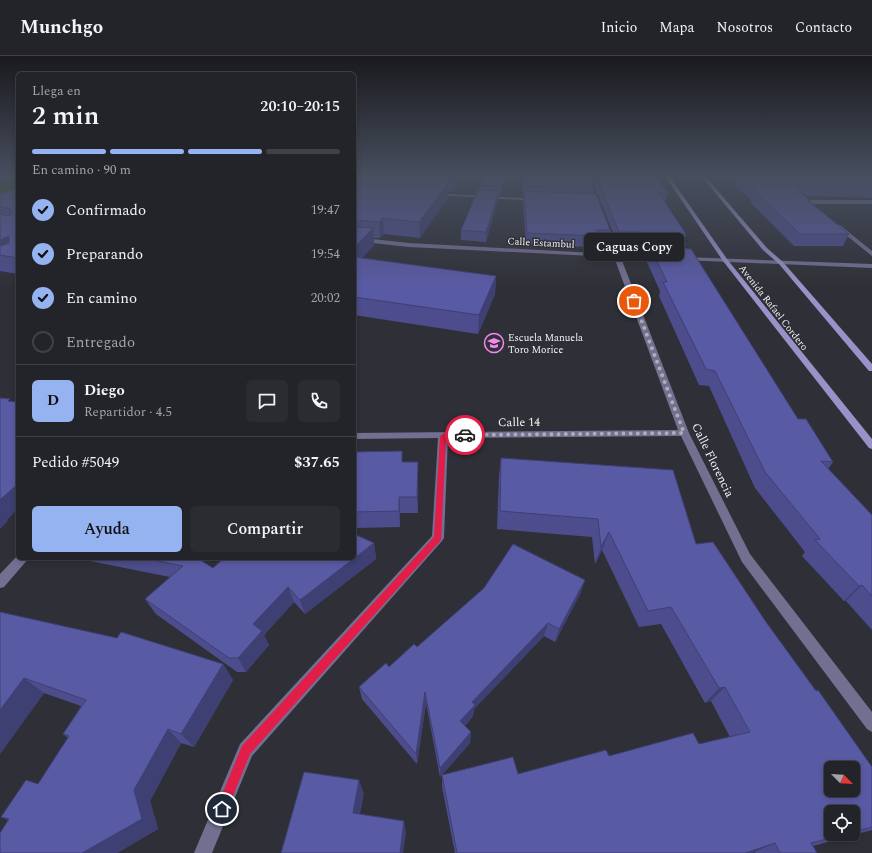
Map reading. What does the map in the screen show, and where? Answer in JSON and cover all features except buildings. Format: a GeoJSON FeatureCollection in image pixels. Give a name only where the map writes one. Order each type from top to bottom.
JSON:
{"type":"FeatureCollection","features":[{"type":"Feature","properties":{"kind":"main road","name":"Avenida Rafael Cordero"},"geometry":{"type":"LineString","coordinates":[[693,213],[725,260],[872,446]]}},
{"type":"Feature","properties":{"kind":"main road"},"geometry":{"type":"LineString","coordinates":[[735,213],[765,249],[781,263],[872,369]]}},
{"type":"Feature","properties":{"kind":"street","name":"Calle Florencia"},"geometry":{"type":"LineString","coordinates":[[601,213],[684,433],[746,558],[872,724]]}},
{"type":"Feature","properties":{"kind":"street"},"geometry":{"type":"LineString","coordinates":[[832,221],[872,254]]}},
{"type":"Feature","properties":{"kind":"street","name":"Calle Estambul"},"geometry":{"type":"LineString","coordinates":[[356,238],[409,245],[663,258]]}},
{"type":"Feature","properties":{"kind":"street"},"geometry":{"type":"LineString","coordinates":[[678,259],[872,266]]}},
{"type":"Feature","properties":{"kind":"street","name":"Calle 14"},"geometry":{"type":"LineString","coordinates":[[356,436],[684,433]]}},
{"type":"Feature","properties":{"kind":"street"},"geometry":{"type":"LineString","coordinates":[[203,853],[246,750],[438,538],[443,436]]}},
{"type":"Feature","properties":{"kind":"street"},"geometry":{"type":"LineString","coordinates":[[0,583],[21,560]]}},
{"type":"Feature","properties":{"kind":"way so far"},"geometry":{"type":"LineString","coordinates":[[465,435],[684,433],[634,301]]}},
{"type":"Feature","properties":{"kind":"place","name":"Caguas Copy"},"geometry":{"type":"Point","coordinates":[634,301]}},
{"type":"Feature","properties":{"kind":"place","name":"Escuela Manuela Toro Morice"},"geometry":{"type":"Point","coordinates":[494,343]}},
{"type":"Feature","properties":{"kind":"route"},"geometry":{"type":"LineString","coordinates":[[222,809],[246,750],[438,538],[443,436],[465,435]]}}]}
